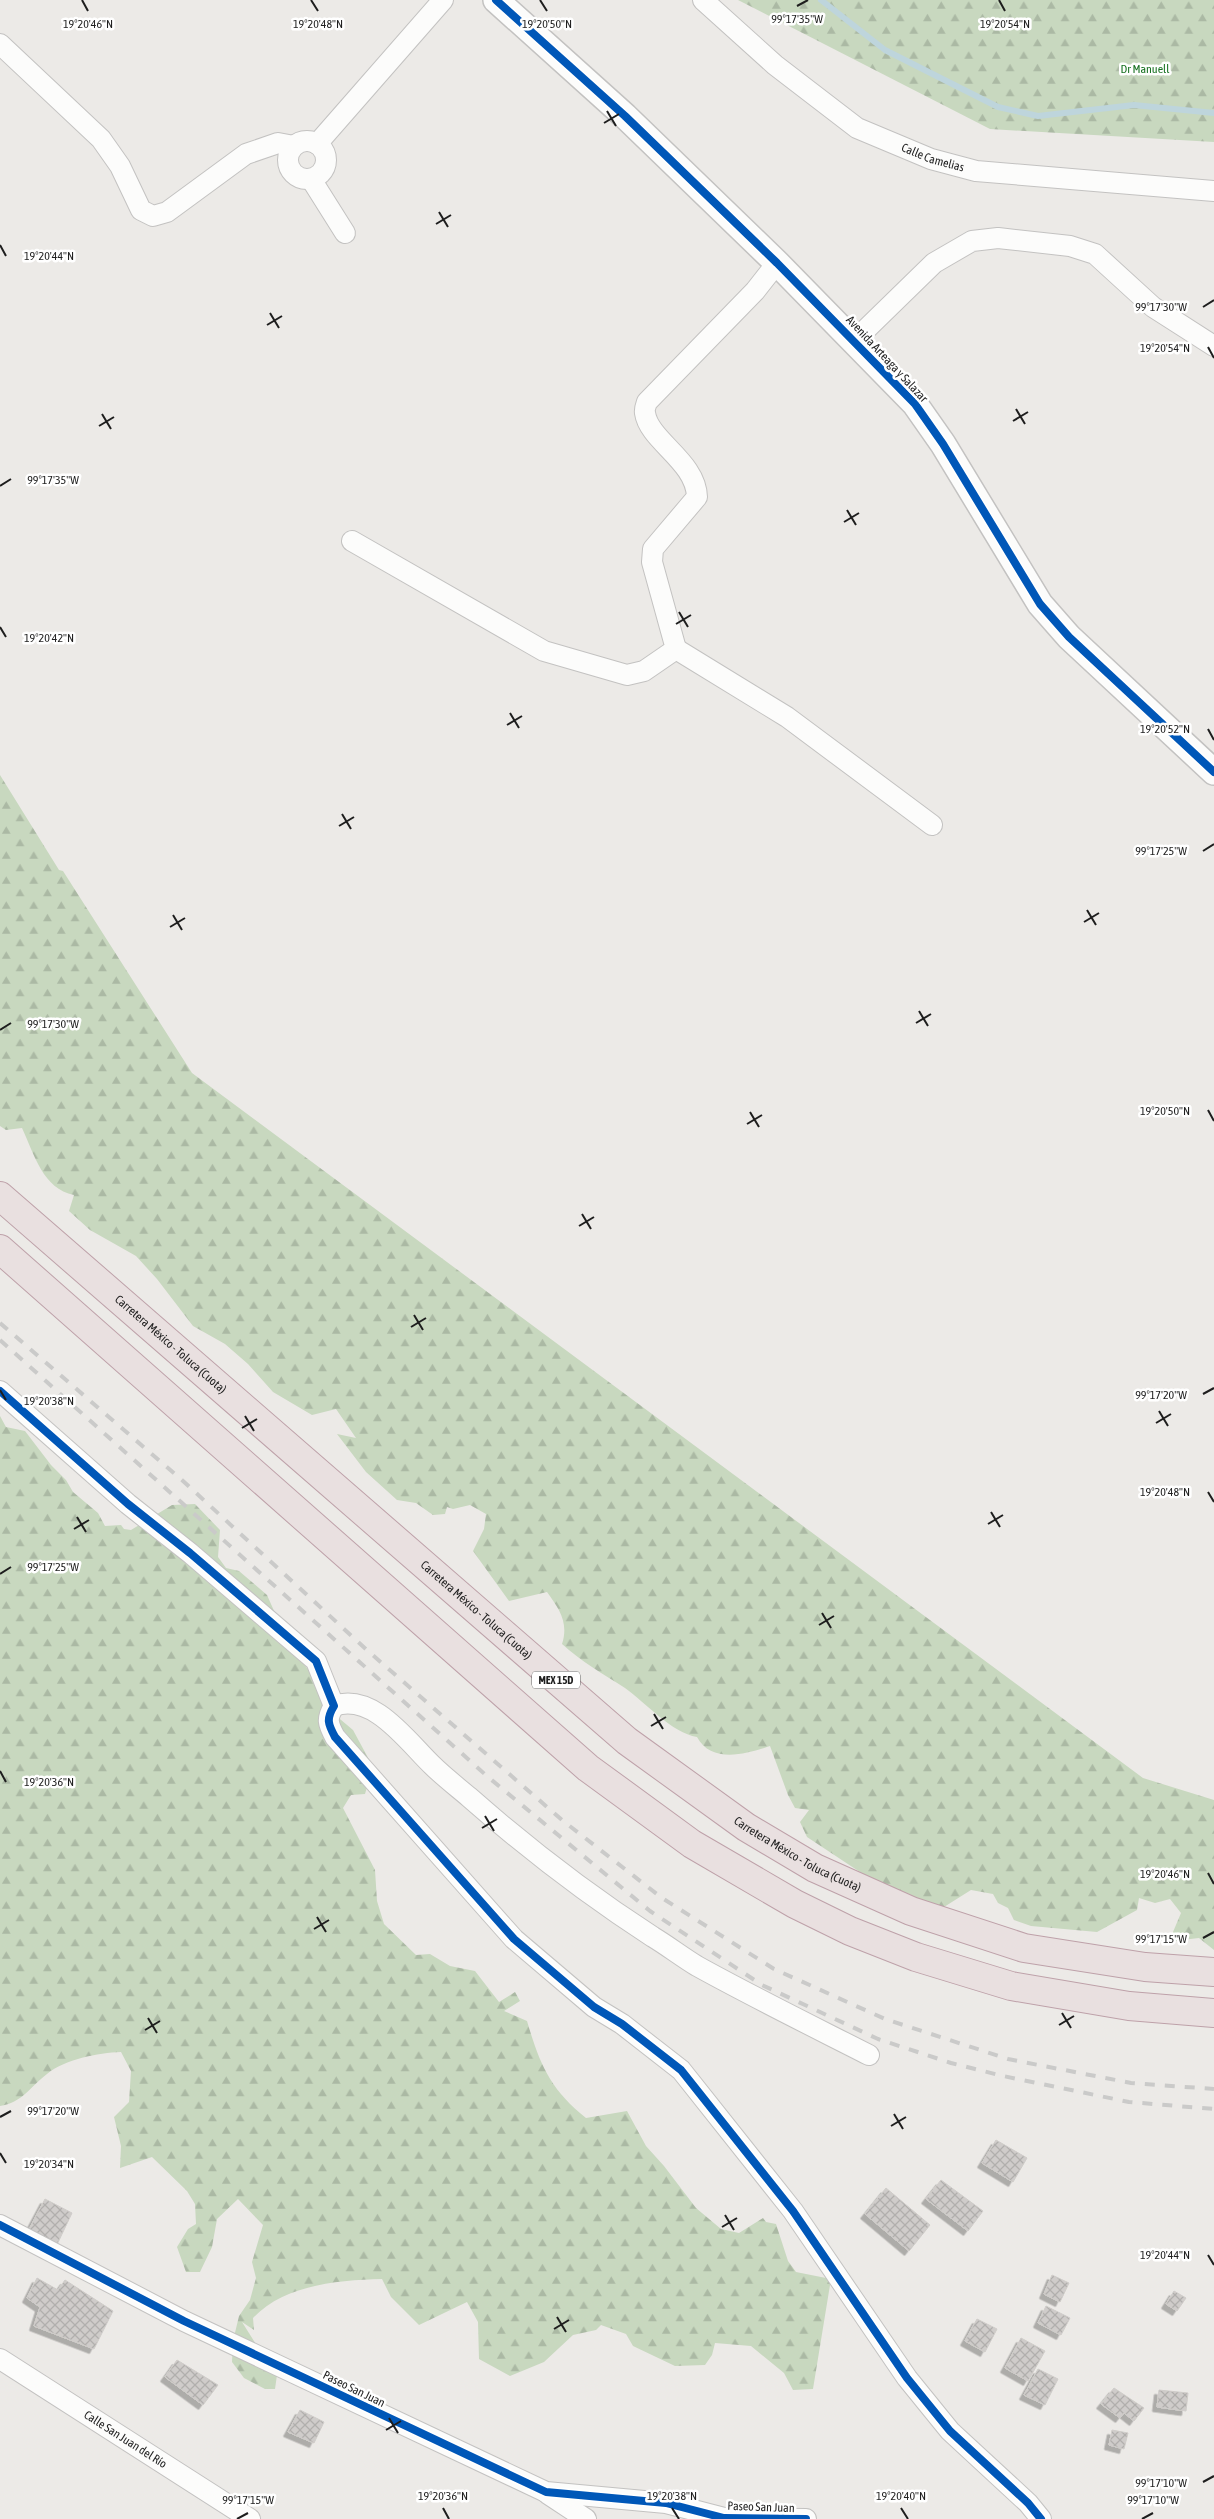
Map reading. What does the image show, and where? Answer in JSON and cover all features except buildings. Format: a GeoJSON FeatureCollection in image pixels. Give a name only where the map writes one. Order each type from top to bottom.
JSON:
{"type":"FeatureCollection","features":[{"type":"Feature","properties":{"kind":"highway","name":"Carretera México - Toluca (Cuota)"},"geometry":{"type":"LineString","coordinates":[[0,1196],[626,1741],[746,1828],[815,1868],[911,1910],[1024,1948],[1145,1967],[1214,1972]]}},
{"type":"Feature","properties":{"kind":"highway"},"geometry":{"type":"LineString","coordinates":[[0,1249],[588,1768],[692,1844],[795,1904],[850,1931],[916,1957],[1011,1986],[1129,2006],[1214,2013]]}},
{"type":"Feature","properties":{"kind":"street"},"geometry":{"type":"LineString","coordinates":[[317,144],[443,0]]}},
{"type":"Feature","properties":{"kind":"street","name":"Avenida Arteaga y Salazar"},"geometry":{"type":"LineString","coordinates":[[496,0],[625,116],[855,340],[915,404],[938,436],[1040,604],[1069,637],[1214,772]]}},
{"type":"Feature","properties":{"kind":"street","name":"Calle Camelias"},"geometry":{"type":"LineString","coordinates":[[703,0],[775,65],[857,128],[931,158],[976,171],[1214,191]]}},
{"type":"Feature","properties":{"kind":"street"},"geometry":{"type":"LineString","coordinates":[[0,44],[101,139],[120,166],[141,210],[153,216],[167,212],[246,154],[278,143],[294,146],[308,140],[317,144],[325,156],[325,166],[320,174],[306,180],[296,176],[290,169],[287,159],[294,146]]}},
{"type":"Feature","properties":{"kind":"street"},"geometry":{"type":"LineString","coordinates":[[311,179],[345,233]]}},
{"type":"Feature","properties":{"kind":"street"},"geometry":{"type":"LineString","coordinates":[[855,340],[934,263],[972,240],[998,238],[1070,246],[1095,254],[1153,308],[1214,346]]}},
{"type":"Feature","properties":{"kind":"street"},"geometry":{"type":"LineString","coordinates":[[777,263],[755,291],[647,402],[645,413],[650,426],[690,473],[696,485],[697,497],[653,549],[652,555],[676,649],[787,717],[932,825]]}},
{"type":"Feature","properties":{"kind":"street"},"geometry":{"type":"LineString","coordinates":[[352,541],[544,651],[628,675],[644,671],[676,649]]}},
{"type":"Feature","properties":{"kind":"street"},"geometry":{"type":"LineString","coordinates":[[0,1391],[128,1504],[190,1553],[316,1661],[334,1706]]}},
{"type":"Feature","properties":{"kind":"street"},"geometry":{"type":"LineString","coordinates":[[869,2055],[696,1965],[623,1918],[528,1847],[493,1818],[433,1766],[387,1720],[366,1708],[353,1704],[344,1702],[334,1706],[327,1717],[335,1737],[514,1939],[594,2007],[622,2024],[681,2070],[793,2211],[907,2378],[950,2431],[1028,2503],[1041,2519]]}},
{"type":"Feature","properties":{"kind":"street","name":"Paseo San Juan"},"geometry":{"type":"LineString","coordinates":[[0,2225],[184,2321],[546,2492],[666,2503],[724,2518],[806,2519]]}},
{"type":"Feature","properties":{"kind":"street","name":"Calle San Juan del Río"},"geometry":{"type":"LineString","coordinates":[[0,2359],[250,2519]]}},
{"type":"Feature","properties":{"kind":"street"},"geometry":{"type":"LineString","coordinates":[[546,2492],[586,2519]]}},
{"type":"Feature","properties":{"kind":"green space","name":"Dr Manuell"},"geometry":{"type":"Polygon","coordinates":[[[738,0],[1214,0],[1214,142],[990,129],[738,0]]]}},
{"type":"Feature","properties":{"kind":"green space"},"geometry":{"type":"Polygon","coordinates":[[[0,775],[59,870],[63,871],[192,1073],[1143,1778],[1214,1800],[1214,1950],[1199,1938],[1173,1941],[1173,1932],[1181,1913],[1170,1899],[1155,1903],[1139,1898],[1137,1910],[1097,1932],[1031,1926],[1014,1920],[1008,1908],[998,1903],[993,1894],[971,1890],[944,1907],[897,1892],[869,1878],[807,1837],[800,1822],[809,1810],[795,1808],[788,1795],[770,1746],[751,1752],[730,1755],[711,1751],[697,1737],[678,1730],[669,1724],[625,1688],[577,1656],[562,1644],[564,1629],[562,1616],[547,1592],[509,1601],[473,1551],[484,1529],[486,1514],[470,1505],[453,1509],[447,1507],[445,1514],[433,1515],[416,1503],[397,1500],[366,1472],[337,1434],[356,1438],[336,1409],[312,1415],[273,1392],[248,1364],[225,1344],[193,1326],[157,1279],[136,1256],[90,1230],[69,1211],[74,1195],[54,1186],[47,1178],[22,1128],[6,1130],[0,1126],[0,775]]]}},
{"type":"Feature","properties":{"kind":"green space"},"geometry":{"type":"Polygon","coordinates":[[[0,1416],[6,1427],[25,1431],[51,1465],[66,1480],[73,1492],[98,1513],[105,1526],[121,1525],[124,1529],[131,1530],[172,1505],[195,1504],[220,1530],[218,1557],[226,1568],[239,1571],[267,1595],[290,1647],[311,1673],[328,1709],[353,1730],[373,1767],[365,1794],[351,1795],[343,1808],[375,1870],[377,1901],[384,1924],[416,1955],[430,1954],[450,1966],[475,1971],[499,2002],[515,1992],[520,2001],[504,2011],[527,2021],[542,2063],[563,2097],[586,2118],[627,2111],[646,2146],[696,2208],[721,2229],[739,2233],[763,2218],[766,2222],[776,2224],[788,2261],[796,2272],[831,2279],[813,2389],[793,2390],[784,2373],[751,2346],[715,2343],[712,2355],[705,2365],[675,2366],[633,2346],[626,2334],[601,2325],[596,2330],[573,2335],[544,2362],[510,2376],[479,2359],[478,2322],[467,2302],[419,2325],[391,2297],[382,2279],[330,2283],[296,2291],[280,2298],[253,2318],[254,2330],[242,2322],[264,2357],[278,2368],[275,2389],[265,2389],[244,2378],[232,2362],[233,2341],[239,2316],[250,2300],[256,2278],[252,2262],[263,2225],[238,2199],[217,2219],[212,2247],[200,2272],[186,2272],[177,2247],[188,2229],[196,2224],[195,2204],[187,2191],[152,2157],[120,2168],[121,2146],[114,2117],[129,2102],[131,2071],[121,2052],[92,2055],[63,2064],[47,2074],[14,2102],[0,2106],[0,1416]]]}},
{"type":"Feature","properties":{"kind":"waterway"},"geometry":{"type":"LineString","coordinates":[[821,0],[885,50],[998,107],[1038,116],[1134,105],[1214,113]]}},
{"type":"Feature","properties":{"kind":"railway"},"geometry":{"type":"LineString","coordinates":[[0,1323],[183,1481],[368,1651],[562,1820],[662,1898],[774,1969],[885,2019],[1008,2059],[1131,2083],[1214,2089]]}},
{"type":"Feature","properties":{"kind":"railway"},"geometry":{"type":"LineString","coordinates":[[0,1340],[488,1777],[650,1911],[762,1985],[878,2039],[951,2063],[1003,2076],[1129,2102],[1214,2109]]}},
{"type":"Feature","properties":{"kind":"cycle path"},"geometry":{"type":"LineString","coordinates":[[496,0],[625,116],[777,263],[915,404],[943,444],[1040,604],[1069,637],[1214,772]]}},
{"type":"Feature","properties":{"kind":"cycle path"},"geometry":{"type":"LineString","coordinates":[[0,1391],[128,1504],[190,1553],[316,1661],[334,1706],[329,1722],[335,1737],[514,1939],[594,2007],[622,2024],[681,2070],[793,2211],[907,2378],[950,2431],[1028,2503],[1041,2519]]}},
{"type":"Feature","properties":{"kind":"cycle path"},"geometry":{"type":"LineString","coordinates":[[0,2225],[184,2321],[546,2492],[666,2503],[724,2518],[806,2519]]}}]}
